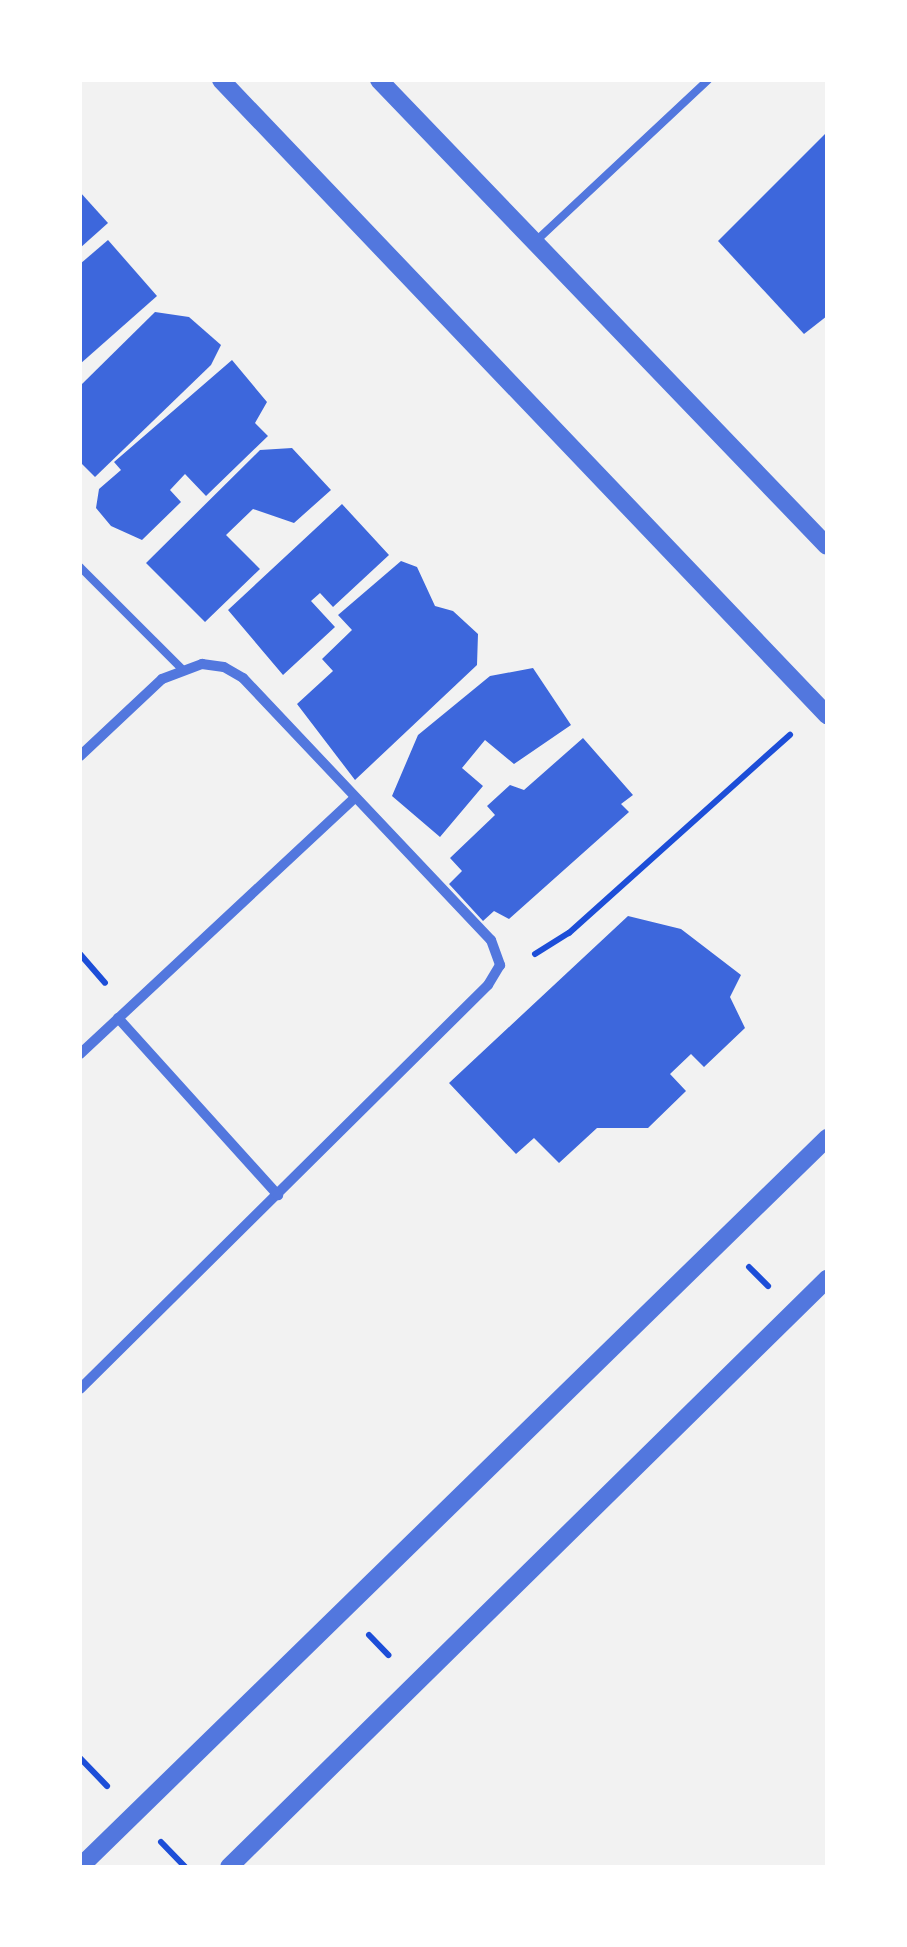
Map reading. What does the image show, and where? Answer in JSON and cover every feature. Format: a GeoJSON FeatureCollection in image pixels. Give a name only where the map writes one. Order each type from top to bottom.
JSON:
{"type":"FeatureCollection","features":[{"type":"Feature","properties":{"kind":"street"},"geometry":{"type":"LineString","coordinates":[[221,80],[824,711]]}},
{"type":"Feature","properties":{"kind":"street"},"geometry":{"type":"LineString","coordinates":[[379,80],[827,546]]}},
{"type":"Feature","properties":{"kind":"street"},"geometry":{"type":"LineString","coordinates":[[80,756],[180,668],[202,664],[243,678],[491,940],[500,964],[488,985],[80,1389]]}},
{"type":"Feature","properties":{"kind":"street"},"geometry":{"type":"LineString","coordinates":[[80,1054],[356,798]]}},
{"type":"Feature","properties":{"kind":"street"},"geometry":{"type":"LineString","coordinates":[[118,1018],[278,1195]]}},
{"type":"Feature","properties":{"kind":"street"},"geometry":{"type":"LineString","coordinates":[[80,1867],[827,1138]]}},
{"type":"Feature","properties":{"kind":"street"},"geometry":{"type":"LineString","coordinates":[[229,1867],[827,1279]]}},
{"type":"Feature","properties":{"kind":"lane"},"geometry":{"type":"LineString","coordinates":[[534,243],[708,80]]}},
{"type":"Feature","properties":{"kind":"lane"},"geometry":{"type":"LineString","coordinates":[[80,567],[180,668]]}},
{"type":"Feature","properties":{"kind":"path"},"geometry":{"type":"LineString","coordinates":[[500,964],[536,954],[569,933],[824,711]]}},
{"type":"Feature","properties":{"kind":"path"},"geometry":{"type":"LineString","coordinates":[[722,1241],[795,1311]]}},
{"type":"Feature","properties":{"kind":"path"},"geometry":{"type":"LineString","coordinates":[[344,1609],[415,1684]]}},
{"type":"Feature","properties":{"kind":"building"},"geometry":{"type":"Polygon","coordinates":[[[827,132],[827,316],[804,334],[718,241],[827,132]]]}},
{"type":"Feature","properties":{"kind":"building"},"geometry":{"type":"Polygon","coordinates":[[[80,192],[108,223],[80,248],[80,192]]]}},
{"type":"Feature","properties":{"kind":"building"},"geometry":{"type":"Polygon","coordinates":[[[108,240],[157,296],[80,364],[80,264],[108,240]]]}},
{"type":"Feature","properties":{"kind":"building"},"geometry":{"type":"Polygon","coordinates":[[[155,312],[189,317],[221,345],[211,365],[95,477],[80,462],[80,386],[155,312]]]}},
{"type":"Feature","properties":{"kind":"building"},"geometry":{"type":"Polygon","coordinates":[[[232,360],[267,402],[255,423],[268,436],[206,496],[185,474],[170,490],[181,502],[142,540],[111,526],[96,508],[99,489],[121,470],[114,462],[232,360]]]}},
{"type":"Feature","properties":{"kind":"building"},"geometry":{"type":"Polygon","coordinates":[[[292,448],[331,490],[294,523],[253,509],[226,535],[260,569],[205,622],[146,563],[260,450],[292,448]]]}},
{"type":"Feature","properties":{"kind":"building"},"geometry":{"type":"Polygon","coordinates":[[[342,504],[389,555],[333,607],[320,593],[311,601],[335,627],[283,675],[228,610],[342,504]]]}},
{"type":"Feature","properties":{"kind":"building"},"geometry":{"type":"Polygon","coordinates":[[[401,561],[417,567],[435,606],[453,611],[478,634],[477,665],[355,780],[297,704],[333,671],[322,659],[352,630],[338,615],[401,561]]]}},
{"type":"Feature","properties":{"kind":"building"},"geometry":{"type":"Polygon","coordinates":[[[533,668],[571,725],[514,764],[485,740],[462,768],[483,786],[440,837],[392,796],[418,735],[490,676],[533,668]]]}},
{"type":"Feature","properties":{"kind":"building"},"geometry":{"type":"Polygon","coordinates":[[[583,738],[633,795],[621,804],[629,812],[509,919],[494,911],[483,921],[449,884],[462,871],[450,858],[495,815],[487,806],[510,785],[524,790],[583,738]]]}},
{"type":"Feature","properties":{"kind":"building"},"geometry":{"type":"Polygon","coordinates":[[[628,916],[681,929],[741,975],[730,997],[745,1028],[704,1067],[691,1054],[670,1074],[686,1091],[648,1128],[597,1128],[559,1163],[534,1138],[516,1154],[449,1083],[628,916]]]}}]}
